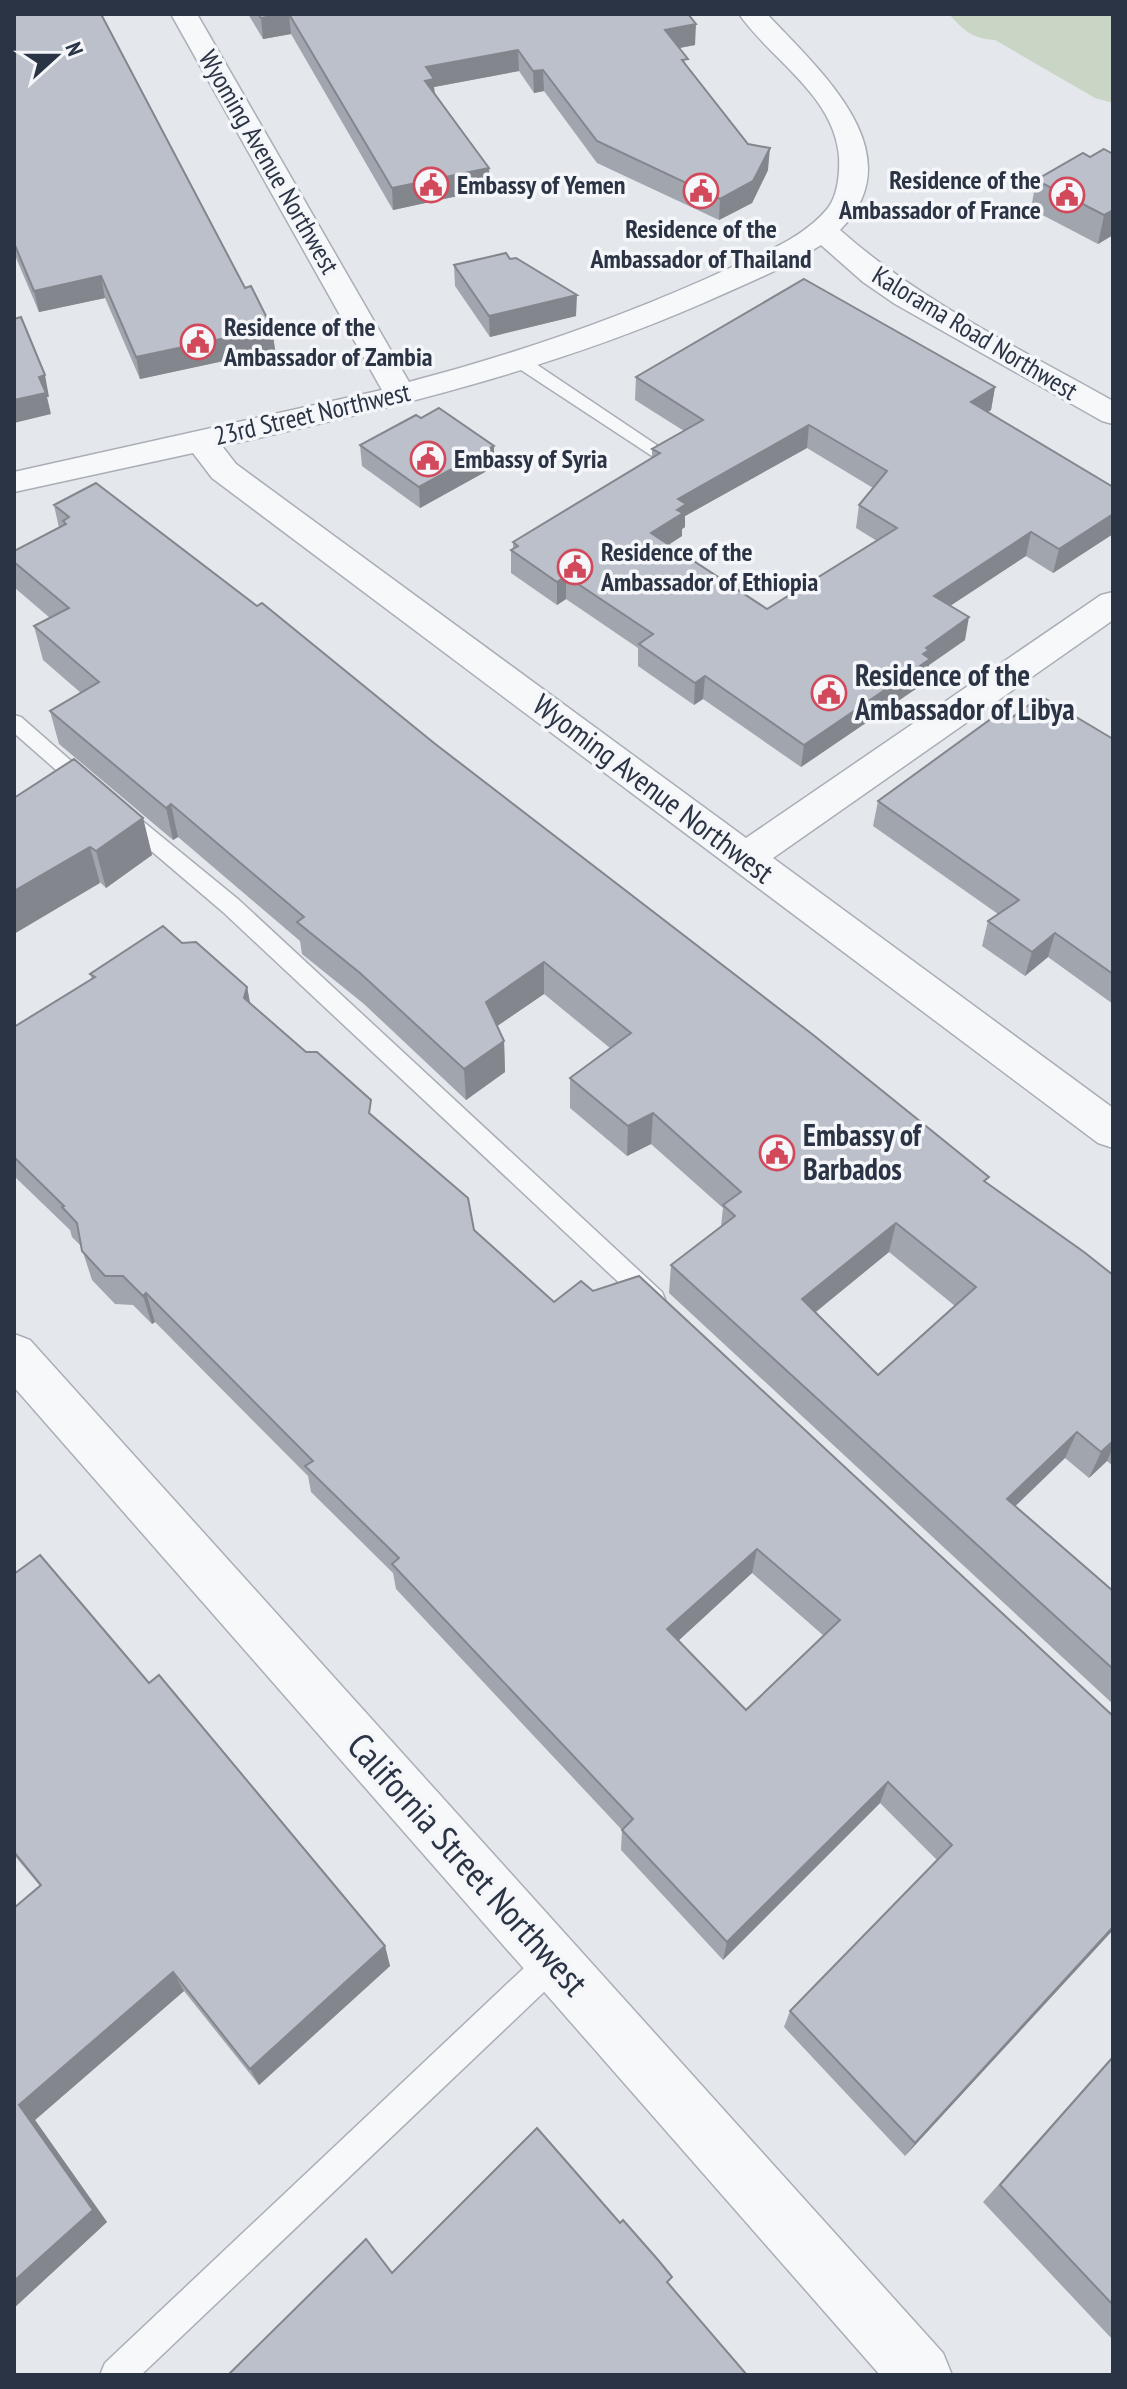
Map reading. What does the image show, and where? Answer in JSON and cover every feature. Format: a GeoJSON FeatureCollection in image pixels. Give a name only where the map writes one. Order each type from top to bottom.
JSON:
{"type":"FeatureCollection","features":[{"type":"Feature","properties":{"kind":"street","name":"Wyoming Avenue Northwest"},"geometry":{"type":"LineString","coordinates":[[184,14],[400,394]]}},
{"type":"Feature","properties":{"kind":"street"},"geometry":{"type":"LineString","coordinates":[[752,14],[835,108],[851,133],[855,162],[846,205],[822,230]]}},
{"type":"Feature","properties":{"kind":"street","name":"23rd Street Northwest"},"geometry":{"type":"LineString","coordinates":[[14,482],[400,394],[521,362],[676,304],[751,269],[822,230]]}},
{"type":"Feature","properties":{"kind":"street","name":"Kalorama Road Northwest"},"geometry":{"type":"LineString","coordinates":[[822,230],[874,276],[906,298],[1113,414]]}},
{"type":"Feature","properties":{"kind":"street","name":"Wyoming Avenue Northwest"},"geometry":{"type":"LineString","coordinates":[[200,440],[224,471],[1113,1131]]}},
{"type":"Feature","properties":{"kind":"street"},"geometry":{"type":"LineString","coordinates":[[746,857],[1113,603]]}},
{"type":"Feature","properties":{"kind":"street","name":"California Street Northwest"},"geometry":{"type":"LineString","coordinates":[[14,1354],[921,2375]]}},
{"type":"Feature","properties":{"kind":"lane"},"geometry":{"type":"LineString","coordinates":[[521,362],[664,456]]}},
{"type":"Feature","properties":{"kind":"lane"},"geometry":{"type":"LineString","coordinates":[[14,722],[231,906],[671,1315]]}},
{"type":"Feature","properties":{"kind":"lane"},"geometry":{"type":"LineString","coordinates":[[117,2375],[554,1961]]}},
{"type":"Feature","properties":{"kind":"green space"},"geometry":{"type":"Polygon","coordinates":[[[949,14],[1113,14],[1113,103],[1095,98],[995,40],[969,33],[949,14]]]}},
{"type":"Feature","properties":{"kind":"building"},"geometry":{"type":"Polygon","coordinates":[[[14,14],[101,14],[245,288],[251,286],[272,328],[136,357],[101,276],[34,291],[14,243],[14,14]]]}},
{"type":"Feature","properties":{"kind":"building"},"geometry":{"type":"Polygon","coordinates":[[[258,14],[283,14],[261,18],[258,14]]]}},
{"type":"Feature","properties":{"kind":"building"},"geometry":{"type":"Polygon","coordinates":[[[289,14],[688,14],[696,24],[665,30],[688,59],[682,60],[748,144],[770,148],[753,181],[720,199],[597,141],[543,70],[533,71],[518,50],[426,67],[434,79],[425,81],[489,168],[392,188],[289,14]]]}},
{"type":"Feature","properties":{"kind":"building"},"geometry":{"type":"Polygon","coordinates":[[[1104,149],[1113,154],[1113,210],[1104,215],[1036,180],[1083,153],[1090,157],[1104,149]]]}},
{"type":"Feature","properties":{"kind":"building"},"geometry":{"type":"Polygon","coordinates":[[[506,253],[510,259],[516,258],[577,295],[489,316],[454,265],[506,253]]]}},
{"type":"Feature","properties":{"kind":"building"},"geometry":{"type":"Polygon","coordinates":[[[804,279],[995,387],[971,402],[1113,487],[1113,514],[1059,549],[1031,532],[934,596],[969,617],[926,648],[929,650],[923,654],[930,659],[804,745],[705,676],[695,683],[639,644],[653,634],[566,576],[557,582],[511,550],[518,546],[513,542],[660,453],[652,449],[703,420],[636,377],[804,279]],[[809,425],[678,499],[686,504],[677,510],[683,513],[651,533],[767,609],[897,528],[859,505],[887,471],[809,425]]]}},
{"type":"Feature","properties":{"kind":"building"},"geometry":{"type":"Polygon","coordinates":[[[21,317],[45,375],[39,377],[46,393],[14,400],[14,319],[21,317]]]}},
{"type":"Feature","properties":{"kind":"building"},"geometry":{"type":"Polygon","coordinates":[[[439,408],[494,446],[419,487],[360,445],[416,415],[421,418],[439,408]]]}},
{"type":"Feature","properties":{"kind":"building"},"geometry":{"type":"Polygon","coordinates":[[[96,483],[257,606],[262,603],[434,743],[812,1034],[989,1177],[984,1181],[1113,1275],[1113,1441],[1101,1452],[1077,1432],[1007,1499],[1113,1591],[1113,1669],[671,1265],[735,1216],[723,1205],[741,1192],[653,1113],[628,1126],[570,1078],[631,1033],[544,962],[486,1002],[504,1041],[464,1069],[360,973],[297,922],[304,917],[171,804],[166,808],[50,711],[99,682],[34,626],[69,608],[14,562],[14,551],[66,524],[63,521],[69,517],[54,505],[96,483]],[[896,1223],[802,1299],[878,1375],[976,1287],[896,1223]]]}},
{"type":"Feature","properties":{"kind":"building"},"geometry":{"type":"Polygon","coordinates":[[[1041,696],[1113,739],[1113,974],[1055,933],[1032,952],[988,921],[1019,900],[878,801],[995,716],[1006,722],[1041,696]]]}},
{"type":"Feature","properties":{"kind":"building"},"geometry":{"type":"Polygon","coordinates":[[[74,759],[143,818],[96,851],[90,847],[14,891],[14,798],[74,759]]]}},
{"type":"Feature","properties":{"kind":"building"},"geometry":{"type":"Polygon","coordinates":[[[163,926],[182,943],[196,942],[247,987],[244,998],[306,1052],[317,1052],[371,1100],[369,1113],[468,1198],[474,1230],[554,1302],[581,1281],[593,1291],[639,1276],[1113,1716],[1113,1927],[915,2143],[790,2011],[952,1845],[888,1782],[727,1942],[622,1830],[633,1819],[392,1564],[399,1558],[305,1466],[313,1461],[146,1293],[143,1296],[123,1276],[105,1276],[82,1251],[77,1223],[64,1206],[14,1157],[14,1027],[95,977],[90,974],[163,926]],[[757,1549],[667,1629],[746,1710],[840,1620],[757,1549]]]}},
{"type":"Feature","properties":{"kind":"building"},"geometry":{"type":"Polygon","coordinates":[[[40,1555],[149,1683],[159,1675],[385,1946],[250,2069],[173,1972],[19,2105],[93,2210],[14,2281],[14,1908],[41,1885],[14,1852],[14,1574],[40,1555]]]}},
{"type":"Feature","properties":{"kind":"building"},"geometry":{"type":"Polygon","coordinates":[[[1113,2057],[1113,2305],[1000,2185],[1113,2057]]]}},
{"type":"Feature","properties":{"kind":"building"},"geometry":{"type":"Polygon","coordinates":[[[537,2128],[620,2223],[623,2220],[659,2261],[672,2277],[667,2282],[747,2375],[228,2375],[366,2239],[392,2273],[537,2128]]]}},
{"type":"Feature","properties":{"kind":"place","name":"Embassy of Yemen"},"geometry":{"type":"Point","coordinates":[431,185]}},
{"type":"Feature","properties":{"kind":"place","name":"Residence of the Ambassador of Thailand"},"geometry":{"type":"Point","coordinates":[701,191]}},
{"type":"Feature","properties":{"kind":"place","name":"Residence of the Ambassador of France"},"geometry":{"type":"Point","coordinates":[1067,195]}},
{"type":"Feature","properties":{"kind":"place","name":"Residence of the Ambassador of Zambia"},"geometry":{"type":"Point","coordinates":[198,342]}},
{"type":"Feature","properties":{"kind":"place","name":"Embassy of Syria"},"geometry":{"type":"Point","coordinates":[428,459]}},
{"type":"Feature","properties":{"kind":"place","name":"Residence of the Ambassador of Ethiopia"},"geometry":{"type":"Point","coordinates":[575,567]}},
{"type":"Feature","properties":{"kind":"place","name":"Residence of the Ambassador of Libya"},"geometry":{"type":"Point","coordinates":[829,693]}},
{"type":"Feature","properties":{"kind":"place","name":"Embassy of Barbados"},"geometry":{"type":"Point","coordinates":[777,1153]}}]}
